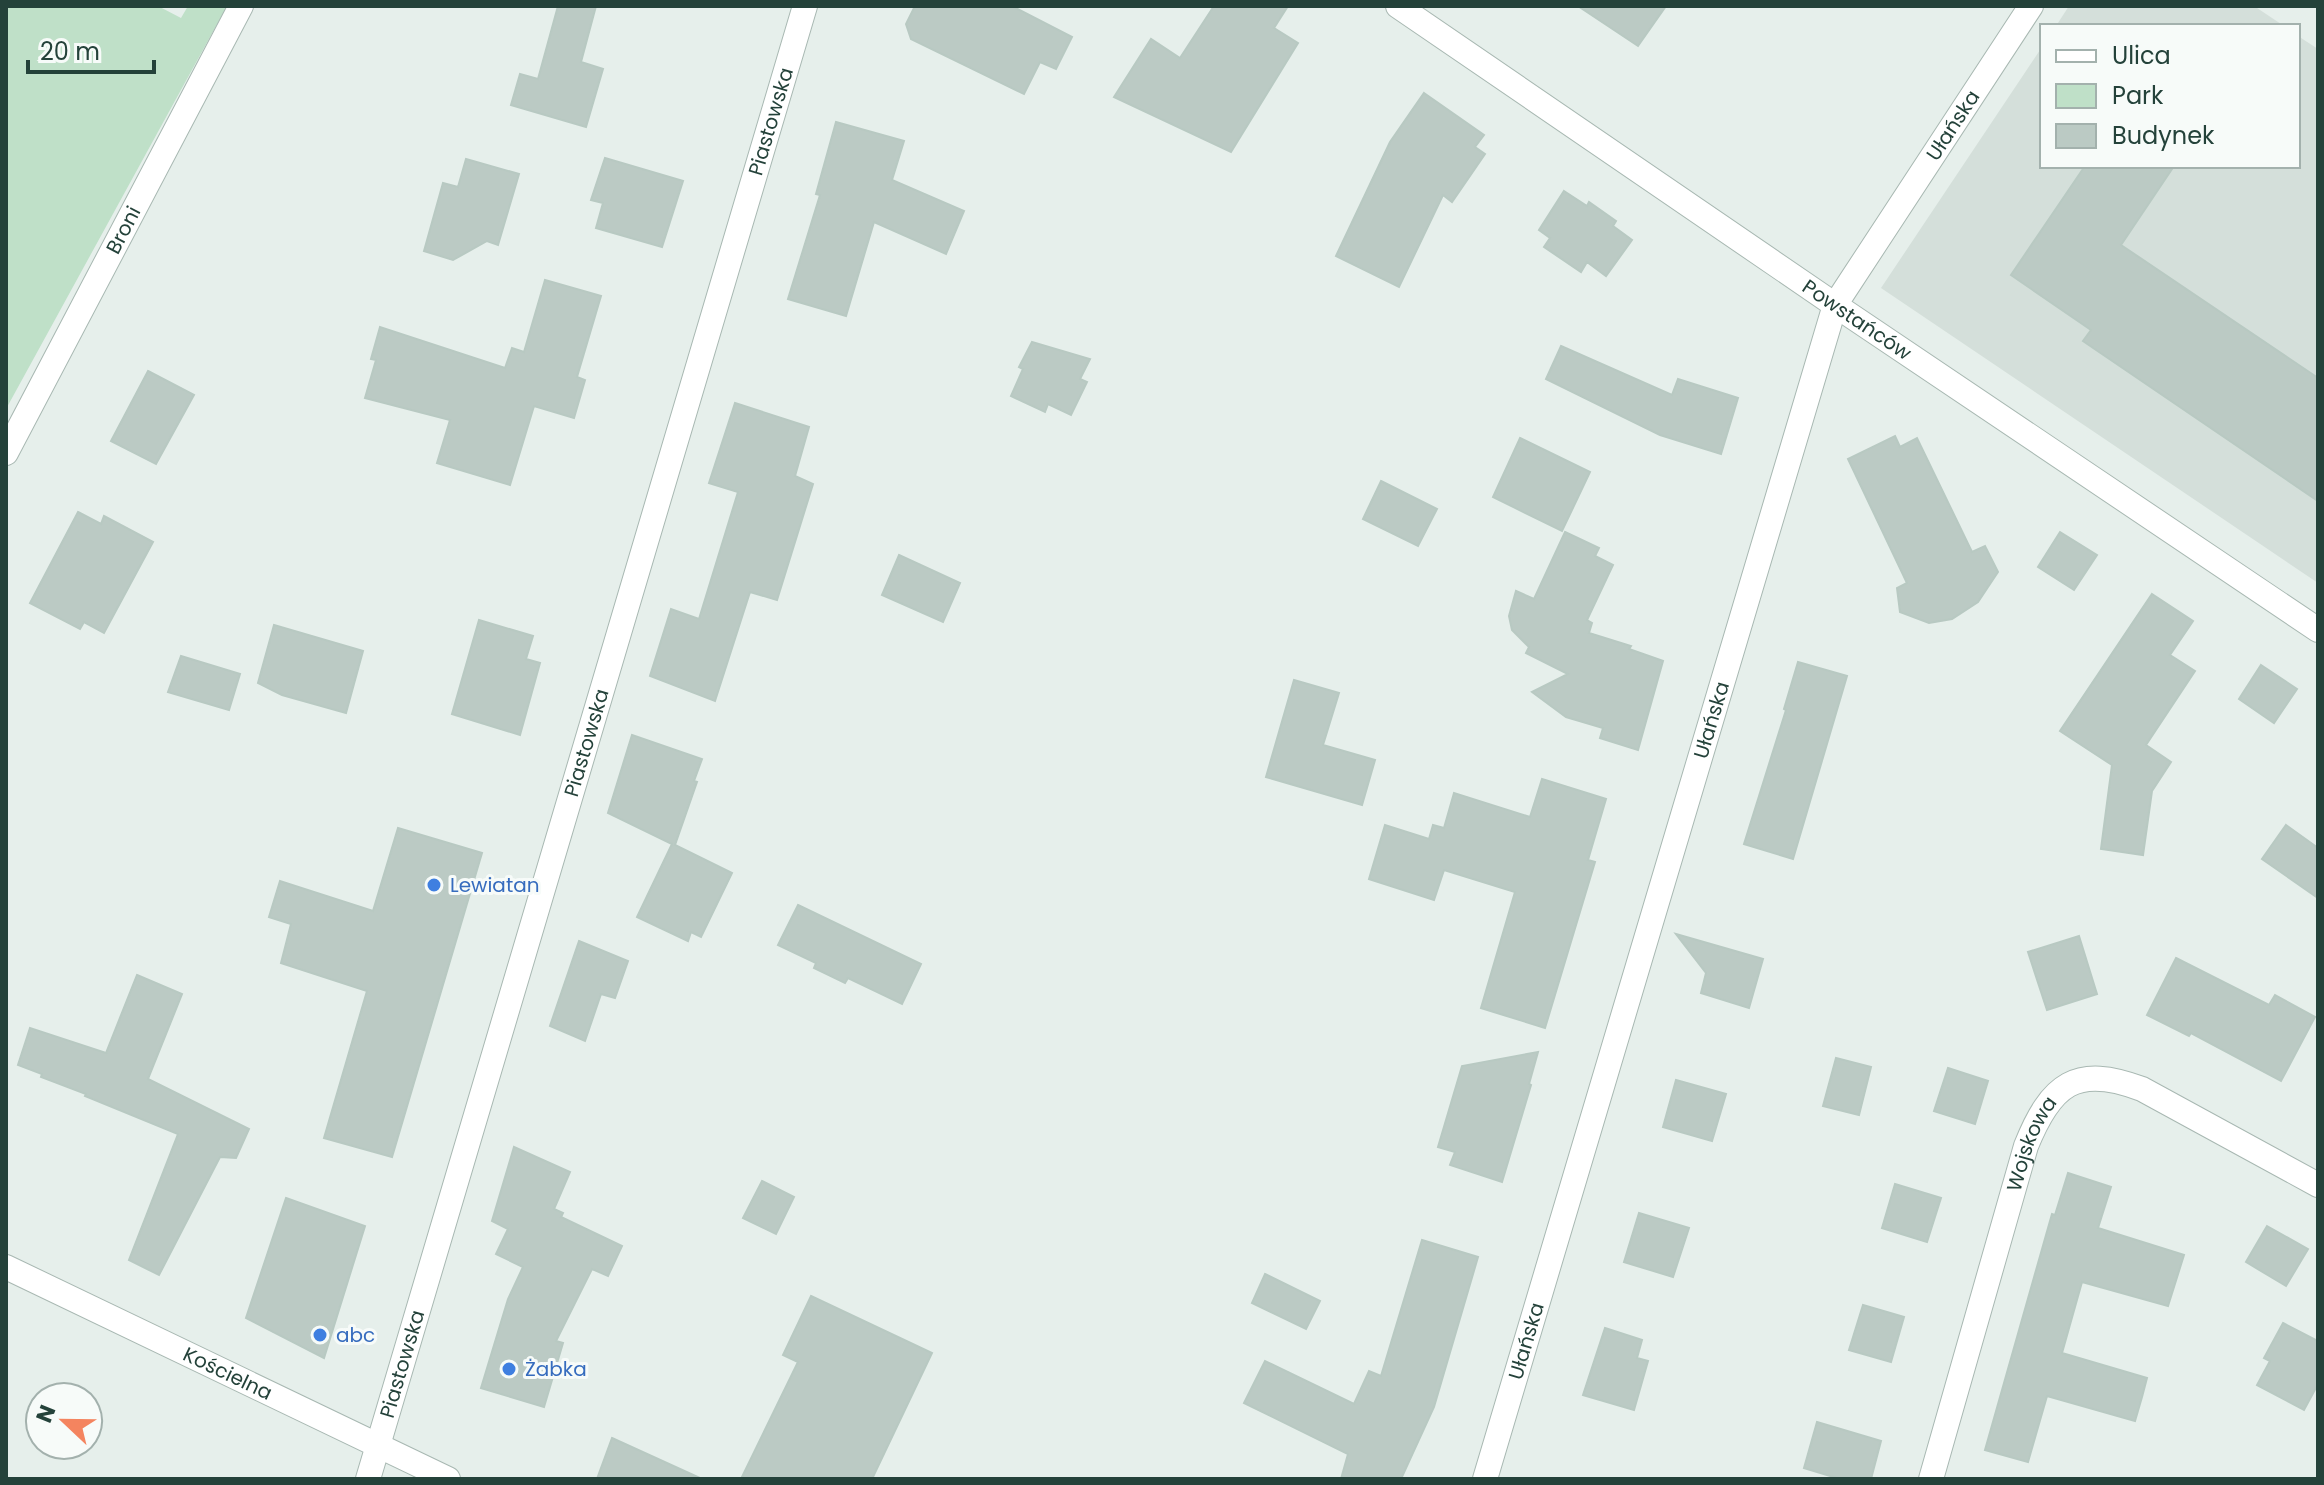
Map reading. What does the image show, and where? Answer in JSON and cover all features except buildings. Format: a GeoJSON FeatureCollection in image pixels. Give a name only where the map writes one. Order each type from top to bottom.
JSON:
{"type":"FeatureCollection","features":[{"type":"Feature","properties":{"kind":"street","name":"Broni"},"geometry":{"type":"LineString","coordinates":[[6,453],[241,6]]}},
{"type":"Feature","properties":{"kind":"street","name":"Piastowska"},"geometry":{"type":"LineString","coordinates":[[368,1479],[805,6]]}},
{"type":"Feature","properties":{"kind":"street","name":"Powstańców"},"geometry":{"type":"LineString","coordinates":[[1398,6],[2318,630]]}},
{"type":"Feature","properties":{"kind":"street","name":"Ułańska"},"geometry":{"type":"LineString","coordinates":[[1485,1479],[1835,305],[2031,6]]}},
{"type":"Feature","properties":{"kind":"street","name":"Wojskowa"},"geometry":{"type":"LineString","coordinates":[[1931,1479],[2026,1146],[2039,1113],[2051,1096],[2067,1085],[2092,1078],[2118,1080],[2142,1089],[2318,1185]]}},
{"type":"Feature","properties":{"kind":"street","name":"Kościelna"},"geometry":{"type":"LineString","coordinates":[[6,1267],[448,1479]]}},
{"type":"Feature","properties":{"kind":"shaded area"},"geometry":{"type":"Polygon","coordinates":[[[2069,6],[2254,6],[2281,24],[2057,24],[2069,6]]]}},
{"type":"Feature","properties":{"kind":"shaded area"},"geometry":{"type":"Polygon","coordinates":[[[2300,37],[2318,49],[2318,583],[1881,288],[2040,50],[2040,168],[2300,168],[2300,37]]]}},
{"type":"Feature","properties":{"kind":"green space"},"geometry":{"type":"Polygon","coordinates":[[[6,6],[158,6],[181,18],[188,6],[227,6],[6,409],[6,6]]]}},
{"type":"Feature","properties":{"kind":"place","name":"Lewiatan"},"geometry":{"type":"Point","coordinates":[434,885]}},
{"type":"Feature","properties":{"kind":"place","name":"abc"},"geometry":{"type":"Point","coordinates":[320,1335]}},
{"type":"Feature","properties":{"kind":"place","name":"Żabka"},"geometry":{"type":"Point","coordinates":[509,1369]}}]}
